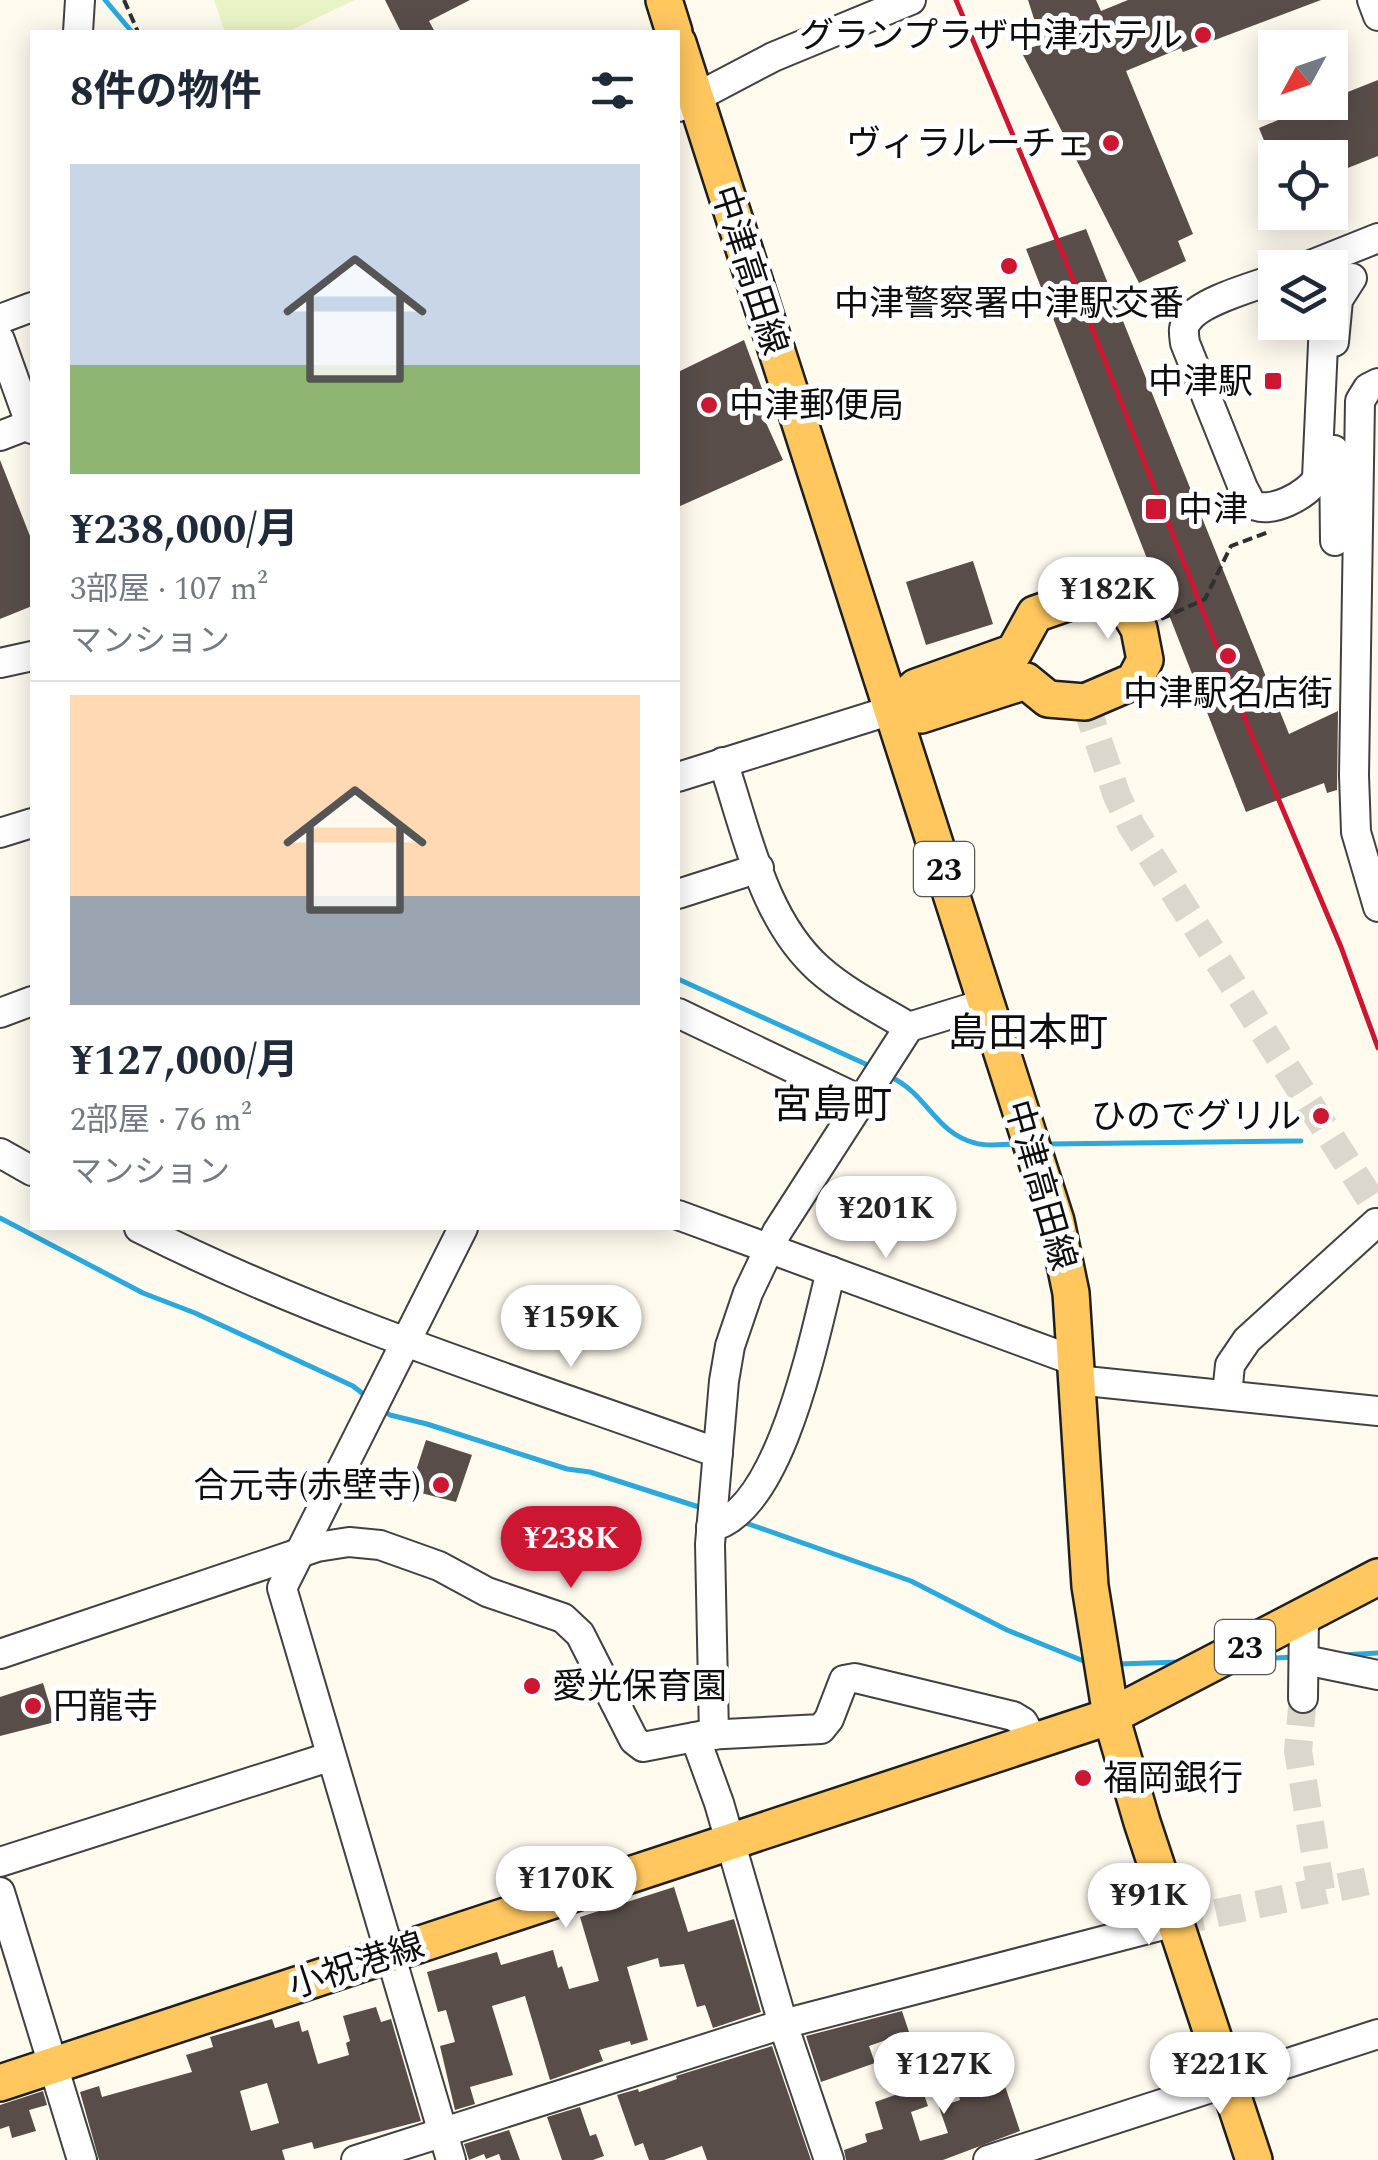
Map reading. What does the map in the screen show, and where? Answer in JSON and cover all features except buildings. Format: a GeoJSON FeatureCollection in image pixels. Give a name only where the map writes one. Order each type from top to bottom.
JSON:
{"type":"FeatureCollection","features":[{"type":"Feature","properties":{"kind":"main road"},"geometry":{"type":"LineString","coordinates":[[664,0],[673,30]]}},
{"type":"Feature","properties":{"kind":"main road","name":"中津高田線"},"geometry":{"type":"LineString","coordinates":[[680,58],[686,103],[892,710],[1063,1248],[1070,1292],[1084,1539],[1111,1716],[1174,1922],[1254,2160]]}},
{"type":"Feature","properties":{"kind":"main road"},"geometry":{"type":"LineString","coordinates":[[1104,590],[1122,600],[1139,629],[1145,660],[1134,680],[1085,702],[1048,699],[1026,681],[921,715],[892,710],[916,687],[1014,652],[1035,614],[1104,590]]}},
{"type":"Feature","properties":{"kind":"main road","name":"23"},"geometry":{"type":"LineString","coordinates":[[1111,1716],[1378,1577]]}},
{"type":"Feature","properties":{"kind":"main road","name":"小祝港線"},"geometry":{"type":"LineString","coordinates":[[0,2082],[1111,1716]]}},
{"type":"Feature","properties":{"kind":"street"},"geometry":{"type":"LineString","coordinates":[[78,30],[80,0]]}},
{"type":"Feature","properties":{"kind":"street"},"geometry":{"type":"LineString","coordinates":[[686,103],[773,56],[910,0]]}},
{"type":"Feature","properties":{"kind":"street"},"geometry":{"type":"LineString","coordinates":[[1372,0],[1378,16]]}},
{"type":"Feature","properties":{"kind":"street"},"geometry":{"type":"LineString","coordinates":[[1348,250],[1378,238]]}},
{"type":"Feature","properties":{"kind":"street"},"geometry":{"type":"LineString","coordinates":[[1334,541],[1334,320],[1338,300],[1365,273]]}},
{"type":"Feature","properties":{"kind":"street"},"geometry":{"type":"LineString","coordinates":[[1258,286],[1200,310],[1185,322],[1183,331],[1252,504],[1275,505],[1302,495],[1316,478],[1323,340]]}},
{"type":"Feature","properties":{"kind":"street"},"geometry":{"type":"LineString","coordinates":[[0,319],[30,308]]}},
{"type":"Feature","properties":{"kind":"street"},"geometry":{"type":"LineString","coordinates":[[0,340],[30,421]]}},
{"type":"Feature","properties":{"kind":"street"},"geometry":{"type":"LineString","coordinates":[[1378,383],[1368,388],[1360,401],[1366,806],[1356,832],[1378,908]]}},
{"type":"Feature","properties":{"kind":"street"},"geometry":{"type":"LineString","coordinates":[[0,436],[30,427]]}},
{"type":"Feature","properties":{"kind":"street"},"geometry":{"type":"LineString","coordinates":[[0,663],[30,656]]}},
{"type":"Feature","properties":{"kind":"street"},"geometry":{"type":"LineString","coordinates":[[680,776],[892,710]]}},
{"type":"Feature","properties":{"kind":"street"},"geometry":{"type":"LineString","coordinates":[[723,762],[777,916],[795,943],[843,988],[910,1028]]}},
{"type":"Feature","properties":{"kind":"street"},"geometry":{"type":"LineString","coordinates":[[0,833],[30,823]]}},
{"type":"Feature","properties":{"kind":"street"},"geometry":{"type":"LineString","coordinates":[[680,893],[759,868]]}},
{"type":"Feature","properties":{"kind":"street"},"geometry":{"type":"LineString","coordinates":[[0,1013],[30,1001]]}},
{"type":"Feature","properties":{"kind":"street"},"geometry":{"type":"LineString","coordinates":[[829,2160],[783,2024],[704,1736],[711,1527],[730,1346],[768,1248],[910,1028],[987,1003]]}},
{"type":"Feature","properties":{"kind":"street"},"geometry":{"type":"LineString","coordinates":[[680,1014],[862,1100]]}},
{"type":"Feature","properties":{"kind":"street"},"geometry":{"type":"LineString","coordinates":[[0,1153],[30,1170]]}},
{"type":"Feature","properties":{"kind":"street"},"geometry":{"type":"LineString","coordinates":[[680,1215],[1075,1371],[1227,1395],[1378,1411]]}},
{"type":"Feature","properties":{"kind":"street"},"geometry":{"type":"LineString","coordinates":[[1227,1395],[1230,1365],[1247,1340],[1376,1223]]}},
{"type":"Feature","properties":{"kind":"street"},"geometry":{"type":"LineString","coordinates":[[143,1230],[238,1274],[405,1341],[718,1453]]}},
{"type":"Feature","properties":{"kind":"street"},"geometry":{"type":"LineString","coordinates":[[452,2160],[282,1588],[461,1230]]}},
{"type":"Feature","properties":{"kind":"street"},"geometry":{"type":"LineString","coordinates":[[711,1527],[726,1522],[747,1502],[780,1446],[797,1402],[830,1271]]}},
{"type":"Feature","properties":{"kind":"street"},"geometry":{"type":"LineString","coordinates":[[0,1654],[299,1553],[349,1542],[380,1546],[438,1566],[487,1592],[563,1618],[580,1634],[638,1744],[650,1748],[704,1736],[821,1729],[830,1719],[844,1680],[856,1678],[1013,1716],[1023,1722],[1034,1742]]}},
{"type":"Feature","properties":{"kind":"street"},"geometry":{"type":"LineString","coordinates":[[1303,1698],[1304,1616]]}},
{"type":"Feature","properties":{"kind":"street"},"geometry":{"type":"LineString","coordinates":[[1305,1660],[1378,1675]]}},
{"type":"Feature","properties":{"kind":"street"},"geometry":{"type":"LineString","coordinates":[[0,1862],[330,1757]]}},
{"type":"Feature","properties":{"kind":"street"},"geometry":{"type":"LineString","coordinates":[[0,1892],[82,2160]]}},
{"type":"Feature","properties":{"kind":"street"},"geometry":{"type":"LineString","coordinates":[[356,2160],[783,2024],[1174,1922]]}},
{"type":"Feature","properties":{"kind":"street"},"geometry":{"type":"LineString","coordinates":[[988,2160],[1046,2152],[1378,2034]]}},
{"type":"Feature","properties":{"kind":"path"},"geometry":{"type":"LineString","coordinates":[[124,0],[137,30]]}},
{"type":"Feature","properties":{"kind":"path"},"geometry":{"type":"LineString","coordinates":[[1139,629],[1205,600],[1231,546],[1286,525]]}},
{"type":"Feature","properties":{"kind":"green space"},"geometry":{"type":"Polygon","coordinates":[[[214,0],[355,0],[291,30],[224,30],[214,0]]]}},
{"type":"Feature","properties":{"kind":"waterway"},"geometry":{"type":"LineString","coordinates":[[105,0],[130,30]]}},
{"type":"Feature","properties":{"kind":"waterway"},"geometry":{"type":"LineString","coordinates":[[680,980],[870,1066]]}},
{"type":"Feature","properties":{"kind":"waterway"},"geometry":{"type":"LineString","coordinates":[[889,1076],[961,1138],[984,1145],[1015,1144]]}},
{"type":"Feature","properties":{"kind":"waterway"},"geometry":{"type":"LineString","coordinates":[[1050,1144],[1301,1141]]}},
{"type":"Feature","properties":{"kind":"waterway"},"geometry":{"type":"LineString","coordinates":[[0,1218],[143,1293],[353,1386],[367,1397]]}},
{"type":"Feature","properties":{"kind":"waterway"},"geometry":{"type":"LineString","coordinates":[[383,1410],[702,1508]]}},
{"type":"Feature","properties":{"kind":"waterway"},"geometry":{"type":"LineString","coordinates":[[740,1521],[911,1581],[1007,1630],[1091,1664]]}},
{"type":"Feature","properties":{"kind":"waterway"},"geometry":{"type":"LineString","coordinates":[[1341,1655],[1378,1653]]}},
{"type":"Feature","properties":{"kind":"waterway"},"geometry":{"type":"LineString","coordinates":[[1256,1659],[1295,1657]]}},
{"type":"Feature","properties":{"kind":"waterway"},"geometry":{"type":"LineString","coordinates":[[1119,1664],[1180,1662]]}},
{"type":"Feature","properties":{"kind":"tunnel"},"geometry":{"type":"LineString","coordinates":[[1085,702],[1131,825],[1378,1211]]}},
{"type":"Feature","properties":{"kind":"tunnel"},"geometry":{"type":"LineString","coordinates":[[1303,1698],[1298,1751],[1321,1890]]}},
{"type":"Feature","properties":{"kind":"tunnel"},"geometry":{"type":"LineString","coordinates":[[1175,1922],[1378,1879]]}},
{"type":"Feature","properties":{"kind":"railway"},"geometry":{"type":"LineString","coordinates":[[956,0],[1063,254],[1378,1048]]}},
{"type":"Feature","properties":{"kind":"place","name":"グランプラザ中津ホテル"},"geometry":{"type":"Point","coordinates":[1203,35]}},
{"type":"Feature","properties":{"kind":"place","name":"ヴィラルーチェ"},"geometry":{"type":"Point","coordinates":[1111,143]}},
{"type":"Feature","properties":{"kind":"place","name":"中津警察署中津駅交番"},"geometry":{"type":"Point","coordinates":[1009,266]}},
{"type":"Feature","properties":{"kind":"place","name":"中津駅"},"geometry":{"type":"Point","coordinates":[1273,381]}},
{"type":"Feature","properties":{"kind":"place","name":"中津郵便局"},"geometry":{"type":"Point","coordinates":[709,405]}},
{"type":"Feature","properties":{"kind":"place","name":"中津"},"geometry":{"type":"Point","coordinates":[1156,509]}},
{"type":"Feature","properties":{"kind":"place","name":"中津駅名店街"},"geometry":{"type":"Point","coordinates":[1228,656]}},
{"type":"Feature","properties":{"kind":"place","name":"ひのでグリル"},"geometry":{"type":"Point","coordinates":[1321,1116]}},
{"type":"Feature","properties":{"kind":"place","name":"合元寺(赤壁寺)"},"geometry":{"type":"Point","coordinates":[441,1485]}},
{"type":"Feature","properties":{"kind":"place","name":"愛光保育園"},"geometry":{"type":"Point","coordinates":[532,1686]}},
{"type":"Feature","properties":{"kind":"place","name":"円龍寺"},"geometry":{"type":"Point","coordinates":[33,1706]}},
{"type":"Feature","properties":{"kind":"place","name":"福岡銀行"},"geometry":{"type":"Point","coordinates":[1083,1778]}},
{"type":"Feature","properties":{"kind":"district","name":"島田本町"},"geometry":{"type":"Point","coordinates":[1028,1032]}},
{"type":"Feature","properties":{"kind":"district","name":"宮島町"},"geometry":{"type":"Point","coordinates":[832,1104]}}]}
